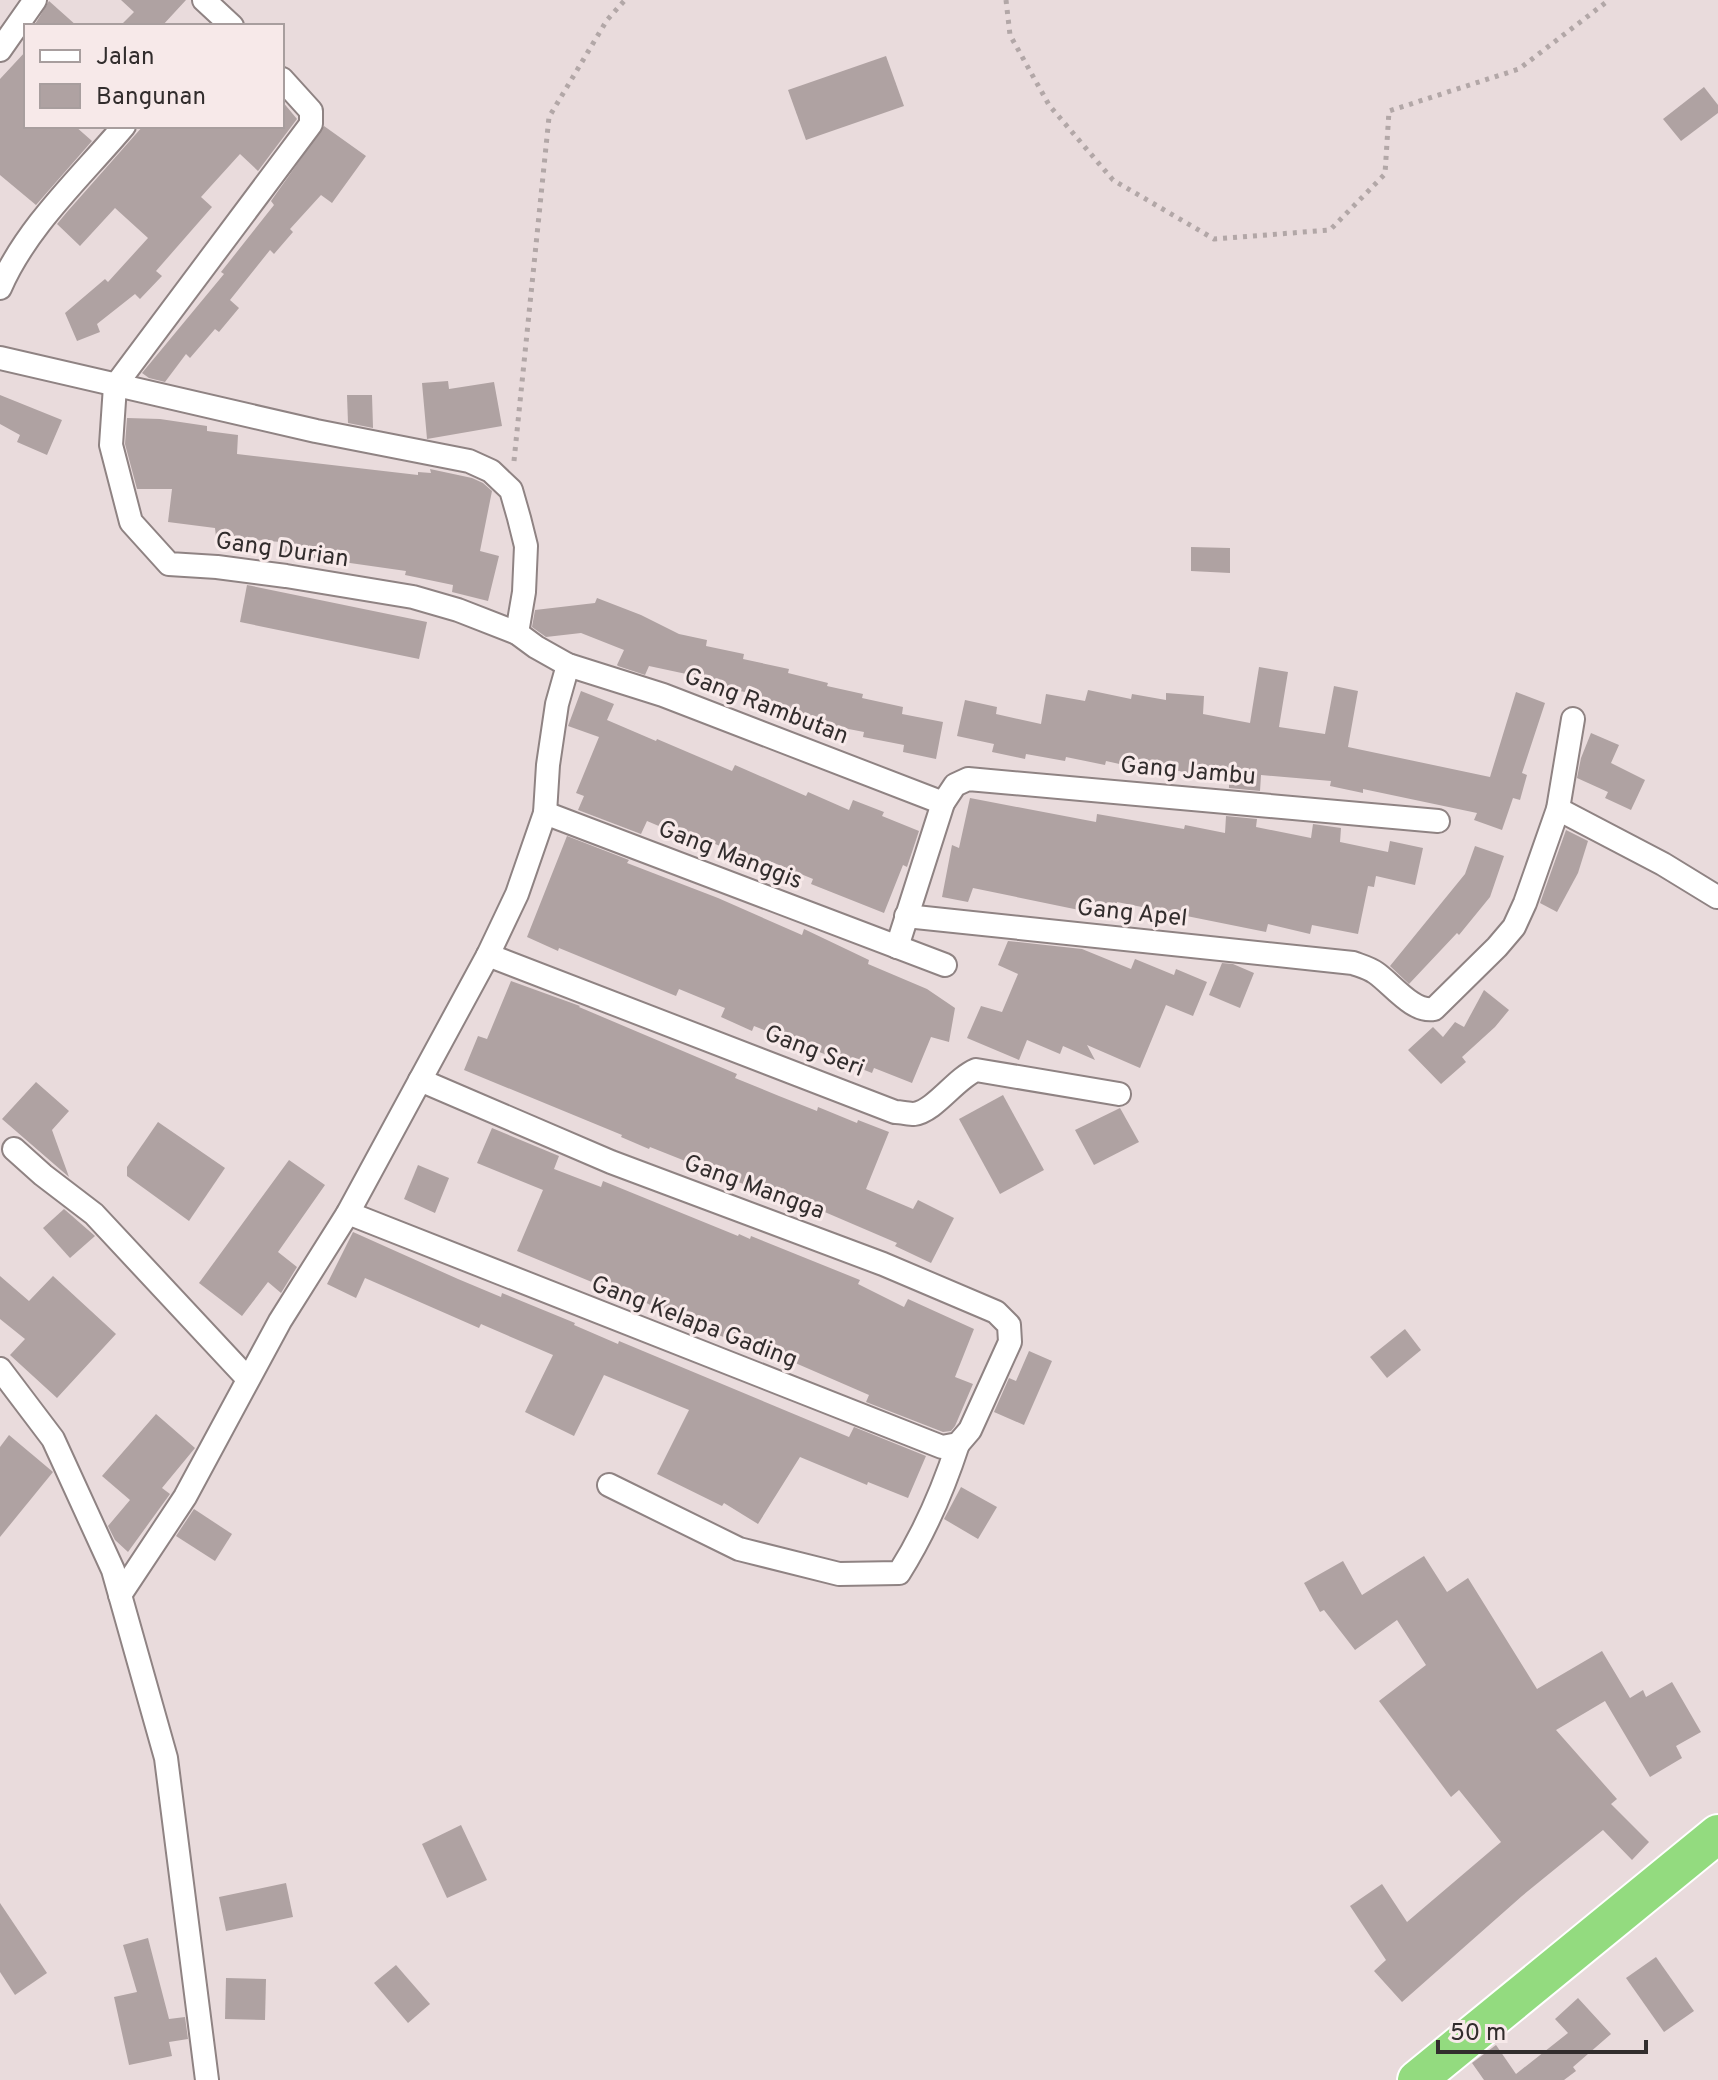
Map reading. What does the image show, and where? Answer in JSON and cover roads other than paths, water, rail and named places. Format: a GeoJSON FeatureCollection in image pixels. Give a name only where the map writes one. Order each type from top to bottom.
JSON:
{"type":"FeatureCollection","features":[{"type":"Feature","properties":{"kind":"highway"},"geometry":{"type":"LineString","coordinates":[[1417,2080],[1718,1834]]}},
{"type":"Feature","properties":{"kind":"street"},"geometry":{"type":"LineString","coordinates":[[0,50],[35,0]]}},
{"type":"Feature","properties":{"kind":"street"},"geometry":{"type":"LineString","coordinates":[[115,386],[311,124],[311,111],[284,81]]}},
{"type":"Feature","properties":{"kind":"street"},"geometry":{"type":"LineString","coordinates":[[0,288],[10,265],[54,206],[122,128]]}},
{"type":"Feature","properties":{"kind":"street"},"geometry":{"type":"LineString","coordinates":[[0,358],[316,431],[469,461],[491,471],[511,490],[526,546],[524,592],[517,633]]}},
{"type":"Feature","properties":{"kind":"street","name":"Gang Durian"},"geometry":{"type":"LineString","coordinates":[[115,386],[111,445],[131,522],[169,564],[272,574],[413,597],[458,610],[517,633],[568,665]]}},
{"type":"Feature","properties":{"kind":"street"},"geometry":{"type":"LineString","coordinates":[[120,1595],[185,1497],[280,1321],[348,1213],[488,955],[517,894],[545,813],[557,704],[568,665]]}},
{"type":"Feature","properties":{"kind":"street","name":"Gang Rambutan"},"geometry":{"type":"LineString","coordinates":[[568,665],[663,695],[943,803]]}},
{"type":"Feature","properties":{"kind":"street"},"geometry":{"type":"LineString","coordinates":[[1573,719],[1558,809],[1663,864],[1717,897]]}},
{"type":"Feature","properties":{"kind":"street","name":"Gang Jambu"},"geometry":{"type":"LineString","coordinates":[[943,803],[955,785],[968,779],[1438,821]]}},
{"type":"Feature","properties":{"kind":"street"},"geometry":{"type":"LineString","coordinates":[[897,947],[929,855],[943,803]]}},
{"type":"Feature","properties":{"kind":"street","name":"Gang Apel"},"geometry":{"type":"LineString","coordinates":[[906,916],[1353,963],[1379,975],[1415,1004],[1428,1010],[1434,1009],[1514,927],[1558,809]]}},
{"type":"Feature","properties":{"kind":"street","name":"Gang Manggis"},"geometry":{"type":"LineString","coordinates":[[545,813],[945,965]]}},
{"type":"Feature","properties":{"kind":"street","name":"Gang Seri"},"geometry":{"type":"LineString","coordinates":[[488,955],[895,1112],[915,1114],[927,1109],[964,1075],[976,1070],[1119,1094]]}},
{"type":"Feature","properties":{"kind":"street","name":"Gang Mangga"},"geometry":{"type":"LineString","coordinates":[[420,1080],[611,1162],[883,1264],[996,1312],[1009,1325],[1010,1342],[970,1430],[958,1444]]}},
{"type":"Feature","properties":{"kind":"street"},"geometry":{"type":"LineString","coordinates":[[14,1149],[94,1214],[248,1379]]}},
{"type":"Feature","properties":{"kind":"street","name":"Gang Kelapa Gading"},"geometry":{"type":"LineString","coordinates":[[348,1213],[942,1447],[958,1444]]}},
{"type":"Feature","properties":{"kind":"street"},"geometry":{"type":"LineString","coordinates":[[0,1369],[53,1439],[113,1570],[166,1758],[207,2080]]}},
{"type":"Feature","properties":{"kind":"street"},"geometry":{"type":"LineString","coordinates":[[609,1485],[739,1549],[839,1574],[899,1573],[943,1490],[958,1444]]}}]}
